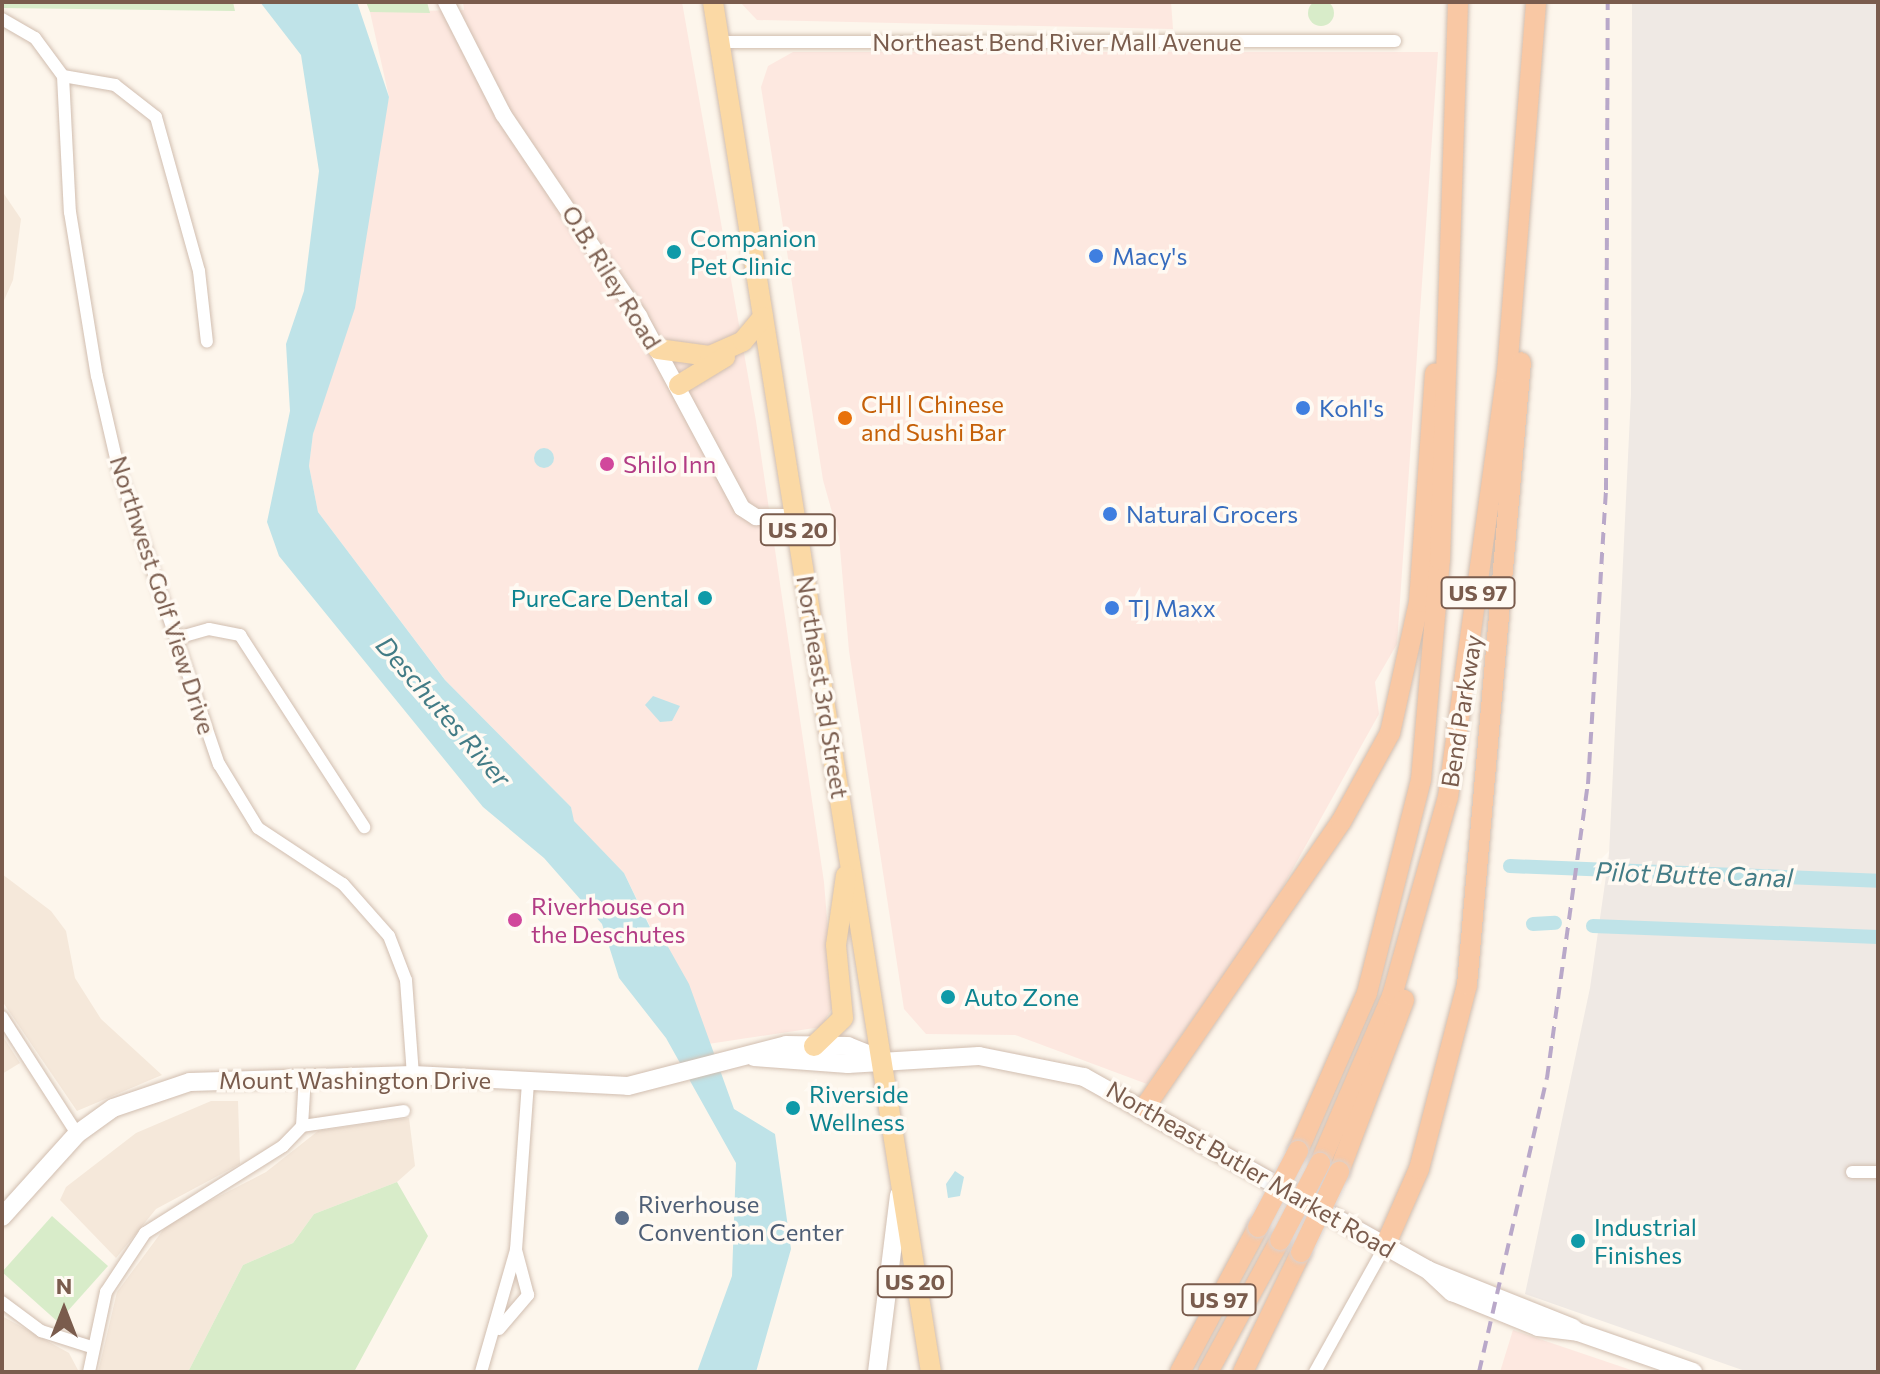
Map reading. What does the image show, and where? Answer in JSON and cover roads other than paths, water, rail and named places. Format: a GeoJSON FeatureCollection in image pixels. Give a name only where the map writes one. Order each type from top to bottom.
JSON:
{"type":"FeatureCollection","features":[{"type":"Feature","properties":{"kind":"highway","name":"Bend Parkway"},"geometry":{"type":"LineString","coordinates":[[1180,1372],[1298,1151],[1367,993],[1421,780],[1434,661],[1458,2]]}},
{"type":"Feature","properties":{"kind":"highway","name":"Bend Parkway"},"geometry":{"type":"LineString","coordinates":[[1208,1372],[1280,1240],[1329,1167],[1422,903],[1469,663],[1525,208],[1536,2]]}},
{"type":"Feature","properties":{"kind":"highway"},"geometry":{"type":"LineString","coordinates":[[1385,1246],[1423,1155],[1467,985],[1522,351],[1525,208]]}},
{"type":"Feature","properties":{"kind":"highway"},"geometry":{"type":"LineString","coordinates":[[1145,1107],[1341,822],[1390,733],[1419,602],[1428,425],[1450,263]]}},
{"type":"Feature","properties":{"kind":"highway"},"geometry":{"type":"LineString","coordinates":[[1243,1372],[1301,1252],[1329,1167]]}},
{"type":"Feature","properties":{"kind":"main road","name":"Northeast 3rd Street"},"geometry":{"type":"LineString","coordinates":[[713,2],[881,1059],[899,1193],[931,1372]]}},
{"type":"Feature","properties":{"kind":"main road"},"geometry":{"type":"LineString","coordinates":[[679,385],[743,341],[763,317]]}},
{"type":"Feature","properties":{"kind":"main road"},"geometry":{"type":"LineString","coordinates":[[658,349],[710,356],[743,341]]}},
{"type":"Feature","properties":{"kind":"main road"},"geometry":{"type":"LineString","coordinates":[[814,1046],[830,1038],[845,1010],[836,945],[849,856]]}},
{"type":"Feature","properties":{"kind":"main road","name":"Mount Washington Drive"},"geometry":{"type":"LineString","coordinates":[[2,1217],[77,1134],[113,1108],[190,1082],[413,1075],[659,1084],[754,1057],[770,1047],[848,1046],[881,1059]]}},
{"type":"Feature","properties":{"kind":"main road","name":"Mount Washington Drive"},"geometry":{"type":"LineString","coordinates":[[754,1057],[789,1064],[881,1059]]}},
{"type":"Feature","properties":{"kind":"main road","name":"Northeast Butler Market Road"},"geometry":{"type":"LineString","coordinates":[[881,1059],[1041,1064],[1145,1107],[1428,1270],[1541,1310],[1578,1332],[1693,1372]]}},
{"type":"Feature","properties":{"kind":"main road"},"geometry":{"type":"LineString","coordinates":[[877,1372],[899,1193]]}},
{"type":"Feature","properties":{"kind":"street","name":"O.B. Riley Road"},"geometry":{"type":"LineString","coordinates":[[446,2],[503,114],[658,349],[742,508],[764,518],[796,517]]}},
{"type":"Feature","properties":{"kind":"street"},"geometry":{"type":"LineString","coordinates":[[2,19],[35,38],[63,76],[115,85],[156,117],[199,271],[207,342]]}},
{"type":"Feature","properties":{"kind":"street","name":"Northeast Bend River Mall Avenue"},"geometry":{"type":"LineString","coordinates":[[719,42],[1395,41]]}},
{"type":"Feature","properties":{"kind":"street","name":"Northwest Golf View Drive"},"geometry":{"type":"LineString","coordinates":[[63,76],[80,298],[119,471],[219,764],[244,813],[274,843],[343,884],[389,936],[406,980],[413,1075]]}},
{"type":"Feature","properties":{"kind":"street"},"geometry":{"type":"LineString","coordinates":[[177,638],[209,629],[240,635],[364,827]]}},
{"type":"Feature","properties":{"kind":"street"},"geometry":{"type":"LineString","coordinates":[[2,1017],[77,1134]]}},
{"type":"Feature","properties":{"kind":"street"},"geometry":{"type":"LineString","coordinates":[[302,1126],[305,1076]]}},
{"type":"Feature","properties":{"kind":"street"},"geometry":{"type":"LineString","coordinates":[[481,1372],[498,1330],[516,1250],[528,1081]]}},
{"type":"Feature","properties":{"kind":"street"},"geometry":{"type":"LineString","coordinates":[[89,1372],[91,1347],[106,1292],[145,1233],[177,1207],[268,1161],[302,1126],[404,1111]]}},
{"type":"Feature","properties":{"kind":"street"},"geometry":{"type":"LineString","coordinates":[[1852,1172],[1878,1172]]}},
{"type":"Feature","properties":{"kind":"street"},"geometry":{"type":"LineString","coordinates":[[1315,1372],[1385,1246]]}},
{"type":"Feature","properties":{"kind":"street"},"geometry":{"type":"LineString","coordinates":[[498,1330],[528,1295],[516,1250]]}},
{"type":"Feature","properties":{"kind":"street"},"geometry":{"type":"LineString","coordinates":[[2,1302],[41,1331],[91,1347]]}},
{"type":"Feature","properties":{"kind":"water","name":"Deschutes River"},"geometry":{"type":"Polygon","coordinates":[[[260,2],[357,2],[389,97],[355,308],[313,434],[309,466],[318,512],[445,680],[571,807],[574,821],[624,873],[657,942],[667,945],[689,984],[734,1109],[775,1134],[791,1249],[756,1372],[697,1372],[732,1276],[736,1163],[666,1038],[619,978],[602,924],[544,858],[483,807],[279,556],[267,522],[290,411],[286,344],[304,291],[319,171],[301,55],[260,2]]]}},
{"type":"Feature","properties":{"kind":"water"},"geometry":{"type":"Polygon","coordinates":[[[544,448],[551,451],[554,458],[551,465],[544,468],[537,465],[534,458],[537,451],[544,448]]]}},
{"type":"Feature","properties":{"kind":"water"},"geometry":{"type":"Polygon","coordinates":[[[653,696],[680,706],[672,721],[660,722],[645,705],[653,696]]]}},
{"type":"Feature","properties":{"kind":"water"},"geometry":{"type":"Polygon","coordinates":[[[955,1171],[964,1177],[960,1196],[948,1198],[946,1184],[955,1171]]]}},
{"type":"Feature","properties":{"kind":"waterway","name":"Pilot Butte Canal"},"geometry":{"type":"LineString","coordinates":[[1510,866],[1878,881]]}},
{"type":"Feature","properties":{"kind":"waterway"},"geometry":{"type":"LineString","coordinates":[[1533,924],[1555,923]]}},
{"type":"Feature","properties":{"kind":"waterway"},"geometry":{"type":"LineString","coordinates":[[1593,926],[1878,937]]}},
{"type":"Feature","properties":{"kind":"railway"},"geometry":{"type":"LineString","coordinates":[[1479,1372],[1547,1078],[1588,784],[1606,490],[1608,2]]}},
{"type":"Feature","properties":{"kind":"place","name":"Companion Pet Clinic"},"geometry":{"type":"Point","coordinates":[674,252]}},
{"type":"Feature","properties":{"kind":"place","name":"Macy's"},"geometry":{"type":"Point","coordinates":[1096,256]}},
{"type":"Feature","properties":{"kind":"place","name":"Kohl's"},"geometry":{"type":"Point","coordinates":[1303,408]}},
{"type":"Feature","properties":{"kind":"place","name":"CHI | Chinese and Sushi Bar"},"geometry":{"type":"Point","coordinates":[845,418]}},
{"type":"Feature","properties":{"kind":"place","name":"Shilo Inn"},"geometry":{"type":"Point","coordinates":[607,464]}},
{"type":"Feature","properties":{"kind":"place","name":"Natural Grocers"},"geometry":{"type":"Point","coordinates":[1110,514]}},
{"type":"Feature","properties":{"kind":"place","name":"PureCare Dental"},"geometry":{"type":"Point","coordinates":[705,598]}},
{"type":"Feature","properties":{"kind":"place","name":"TJ Maxx"},"geometry":{"type":"Point","coordinates":[1112,608]}},
{"type":"Feature","properties":{"kind":"place","name":"Riverhouse on the Deschutes"},"geometry":{"type":"Point","coordinates":[515,920]}},
{"type":"Feature","properties":{"kind":"place","name":"Auto Zone"},"geometry":{"type":"Point","coordinates":[948,997]}},
{"type":"Feature","properties":{"kind":"place","name":"Riverside Wellness"},"geometry":{"type":"Point","coordinates":[793,1108]}},
{"type":"Feature","properties":{"kind":"place","name":"Riverhouse Convention Center"},"geometry":{"type":"Point","coordinates":[622,1218]}},
{"type":"Feature","properties":{"kind":"place","name":"Industrial Finishes"},"geometry":{"type":"Point","coordinates":[1578,1241]}}]}
